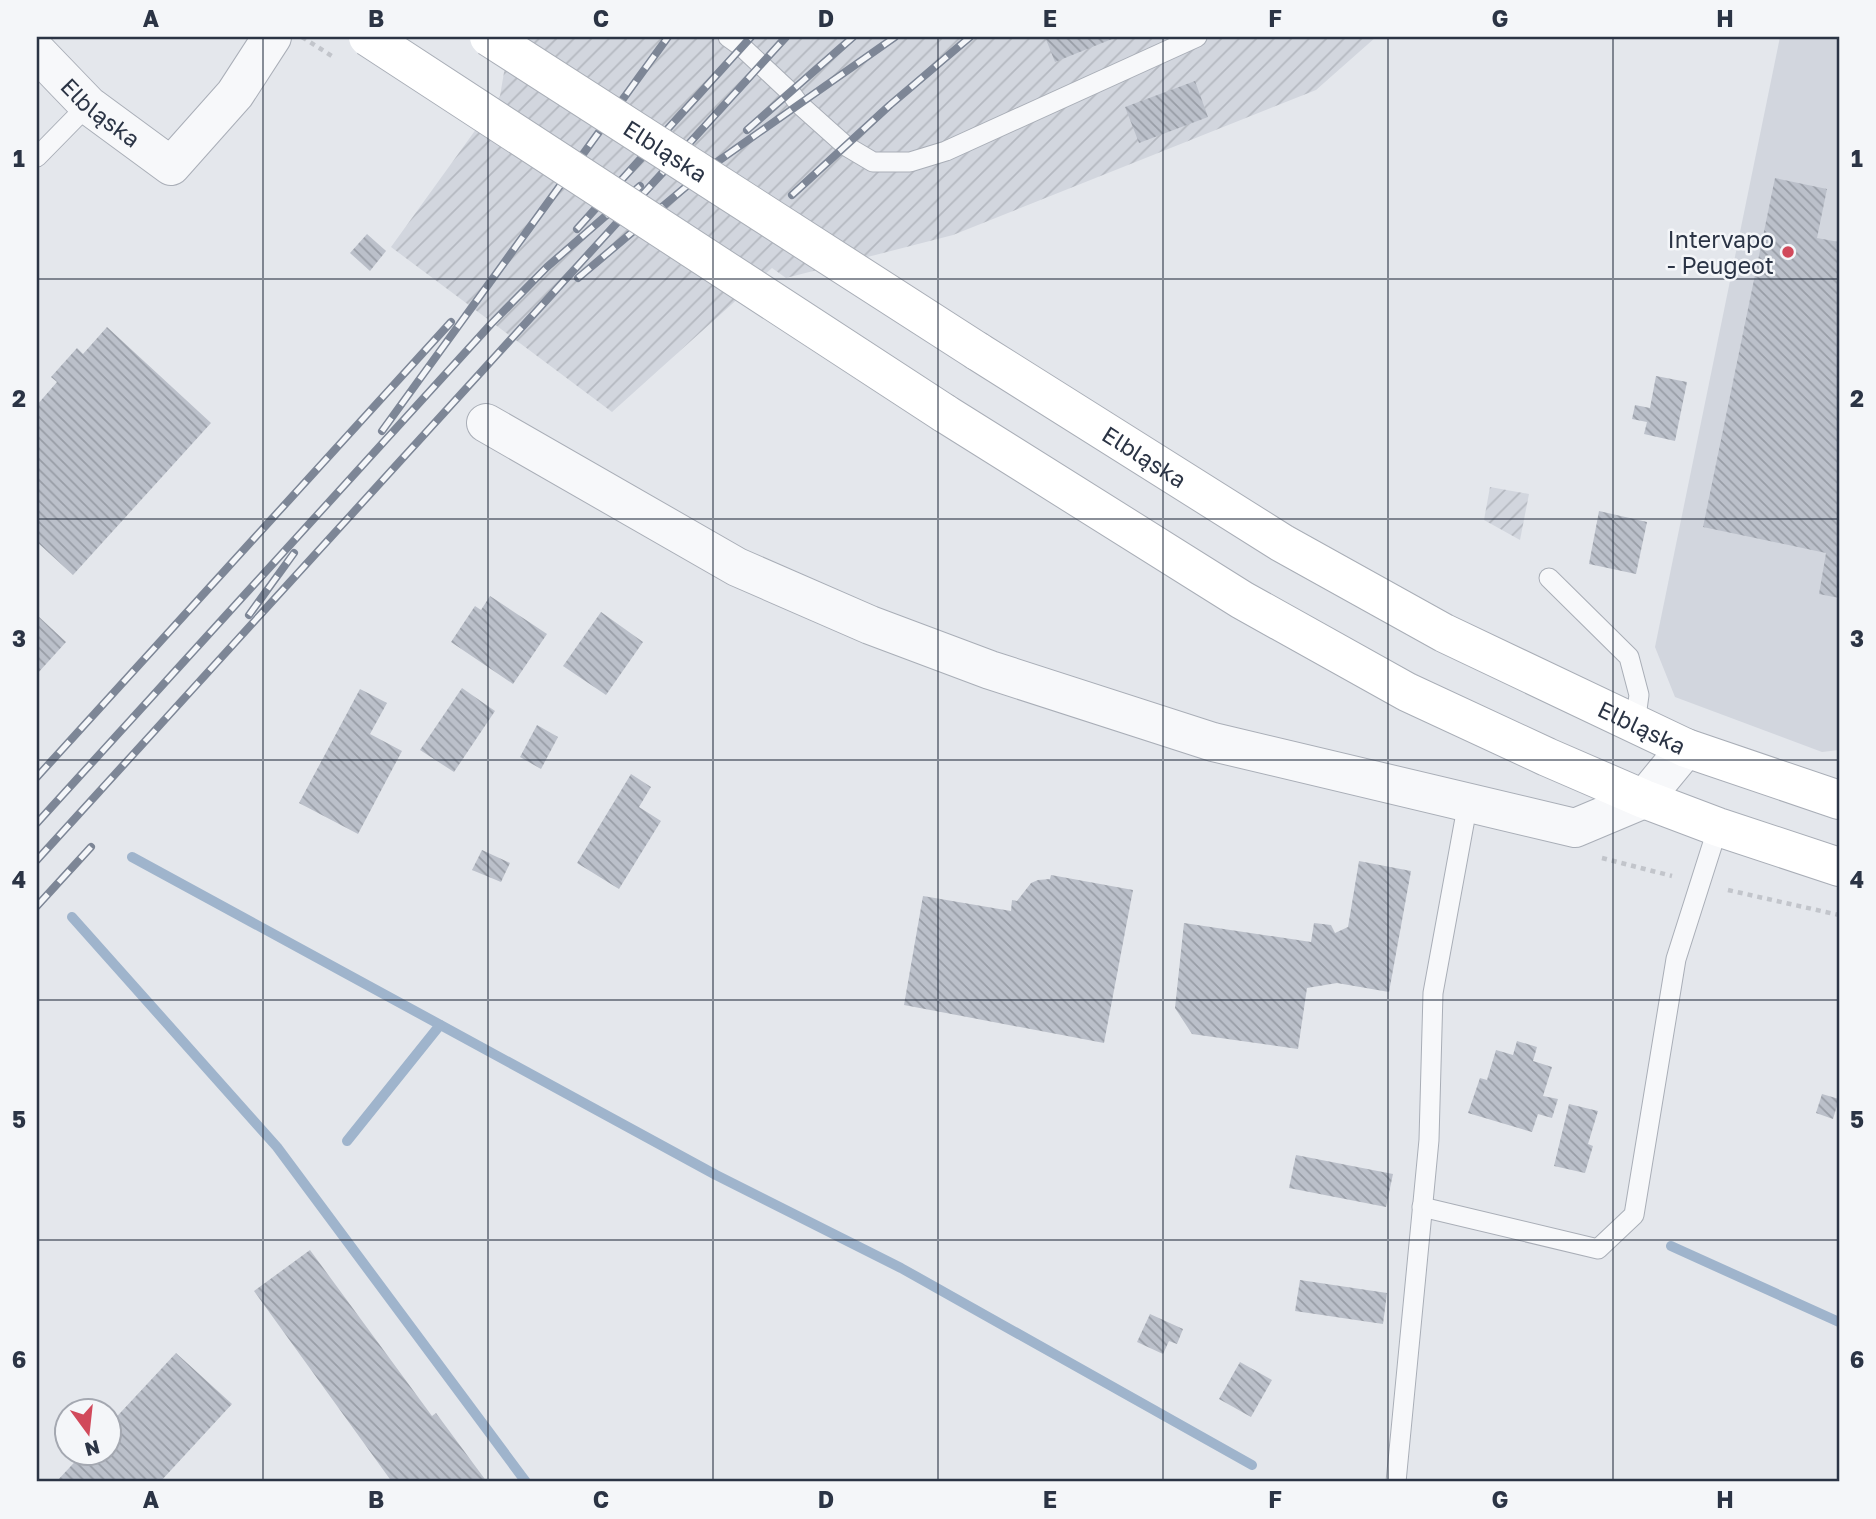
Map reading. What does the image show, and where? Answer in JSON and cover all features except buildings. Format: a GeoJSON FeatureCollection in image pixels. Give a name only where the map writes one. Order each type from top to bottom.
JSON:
{"type":"FeatureCollection","features":[{"type":"Feature","properties":{"kind":"main road"},"geometry":{"type":"LineString","coordinates":[[369,37],[944,413],[1242,600],[1395,686],[1547,757],[1717,827],[1839,867]]}},
{"type":"Feature","properties":{"kind":"main road","name":"Elbląska"},"geometry":{"type":"LineString","coordinates":[[489,37],[977,351],[1282,543],[1444,633],[1686,748],[1839,800]]}},
{"type":"Feature","properties":{"kind":"street","name":"Elbląska"},"geometry":{"type":"LineString","coordinates":[[37,52],[88,105],[171,166],[235,94],[272,37]]}},
{"type":"Feature","properties":{"kind":"street"},"geometry":{"type":"LineString","coordinates":[[486,423],[737,567],[870,625],[990,670],[1213,742],[1575,828],[1644,799],[1686,748]]}},
{"type":"Feature","properties":{"kind":"lane"},"geometry":{"type":"LineString","coordinates":[[728,37],[742,47],[846,146],[873,162],[910,162],[946,151],[1197,37]]}},
{"type":"Feature","properties":{"kind":"lane"},"geometry":{"type":"LineString","coordinates":[[37,158],[88,105]]}},
{"type":"Feature","properties":{"kind":"lane"},"geometry":{"type":"LineString","coordinates":[[1549,578],[1629,657],[1639,695],[1635,724]]}},
{"type":"Feature","properties":{"kind":"lane"},"geometry":{"type":"LineString","coordinates":[[1396,1482],[1429,1140],[1433,993],[1468,802]]}},
{"type":"Feature","properties":{"kind":"lane"},"geometry":{"type":"LineString","coordinates":[[1422,1206],[1598,1249],[1634,1215],[1676,960],[1717,827]]}},
{"type":"Feature","properties":{"kind":"shaded area"},"geometry":{"type":"Polygon","coordinates":[[[510,37],[1376,37],[1316,90],[953,235],[786,278],[772,268],[612,412],[391,247],[500,96],[510,37]]]}},
{"type":"Feature","properties":{"kind":"shaded area","name":"Intervapo - Peugeot"},"geometry":{"type":"Polygon","coordinates":[[[1780,37],[1839,37],[1839,750],[1822,752],[1675,697],[1655,647],[1780,37]]]}},
{"type":"Feature","properties":{"kind":"shaded area"},"geometry":{"type":"Polygon","coordinates":[[[1490,487],[1529,494],[1520,540],[1484,520],[1490,487]]]}},
{"type":"Feature","properties":{"kind":"waterway"},"geometry":{"type":"LineString","coordinates":[[132,857],[716,1175],[901,1268],[1252,1465]]}},
{"type":"Feature","properties":{"kind":"waterway"},"geometry":{"type":"LineString","coordinates":[[72,917],[277,1147],[526,1482]]}},
{"type":"Feature","properties":{"kind":"waterway"},"geometry":{"type":"LineString","coordinates":[[347,1141],[440,1025]]}},
{"type":"Feature","properties":{"kind":"waterway"},"geometry":{"type":"LineString","coordinates":[[1671,1246],[1839,1322]]}},
{"type":"Feature","properties":{"kind":"railway"},"geometry":{"type":"LineString","coordinates":[[382,431],[668,37]]}},
{"type":"Feature","properties":{"kind":"railway"},"geometry":{"type":"LineString","coordinates":[[577,229],[751,37]]}},
{"type":"Feature","properties":{"kind":"railway"},"geometry":{"type":"LineString","coordinates":[[37,860],[786,37]]}},
{"type":"Feature","properties":{"kind":"railway"},"geometry":{"type":"LineString","coordinates":[[747,130],[853,37]]}},
{"type":"Feature","properties":{"kind":"railway"},"geometry":{"type":"LineString","coordinates":[[578,278],[707,169],[895,37]]}},
{"type":"Feature","properties":{"kind":"railway"},"geometry":{"type":"LineString","coordinates":[[792,195],[890,105],[970,37]]}},
{"type":"Feature","properties":{"kind":"railway"},"geometry":{"type":"LineString","coordinates":[[37,823],[491,324],[547,267],[640,186]]}},
{"type":"Feature","properties":{"kind":"railway"},"geometry":{"type":"LineString","coordinates":[[37,777],[451,322]]}},
{"type":"Feature","properties":{"kind":"railway"},"geometry":{"type":"LineString","coordinates":[[249,615],[294,553]]}},
{"type":"Feature","properties":{"kind":"railway"},"geometry":{"type":"LineString","coordinates":[[37,906],[91,847]]}},
{"type":"Feature","properties":{"kind":"place","name":"Intervapo - Peugeot"},"geometry":{"type":"Point","coordinates":[1788,252]}}]}
